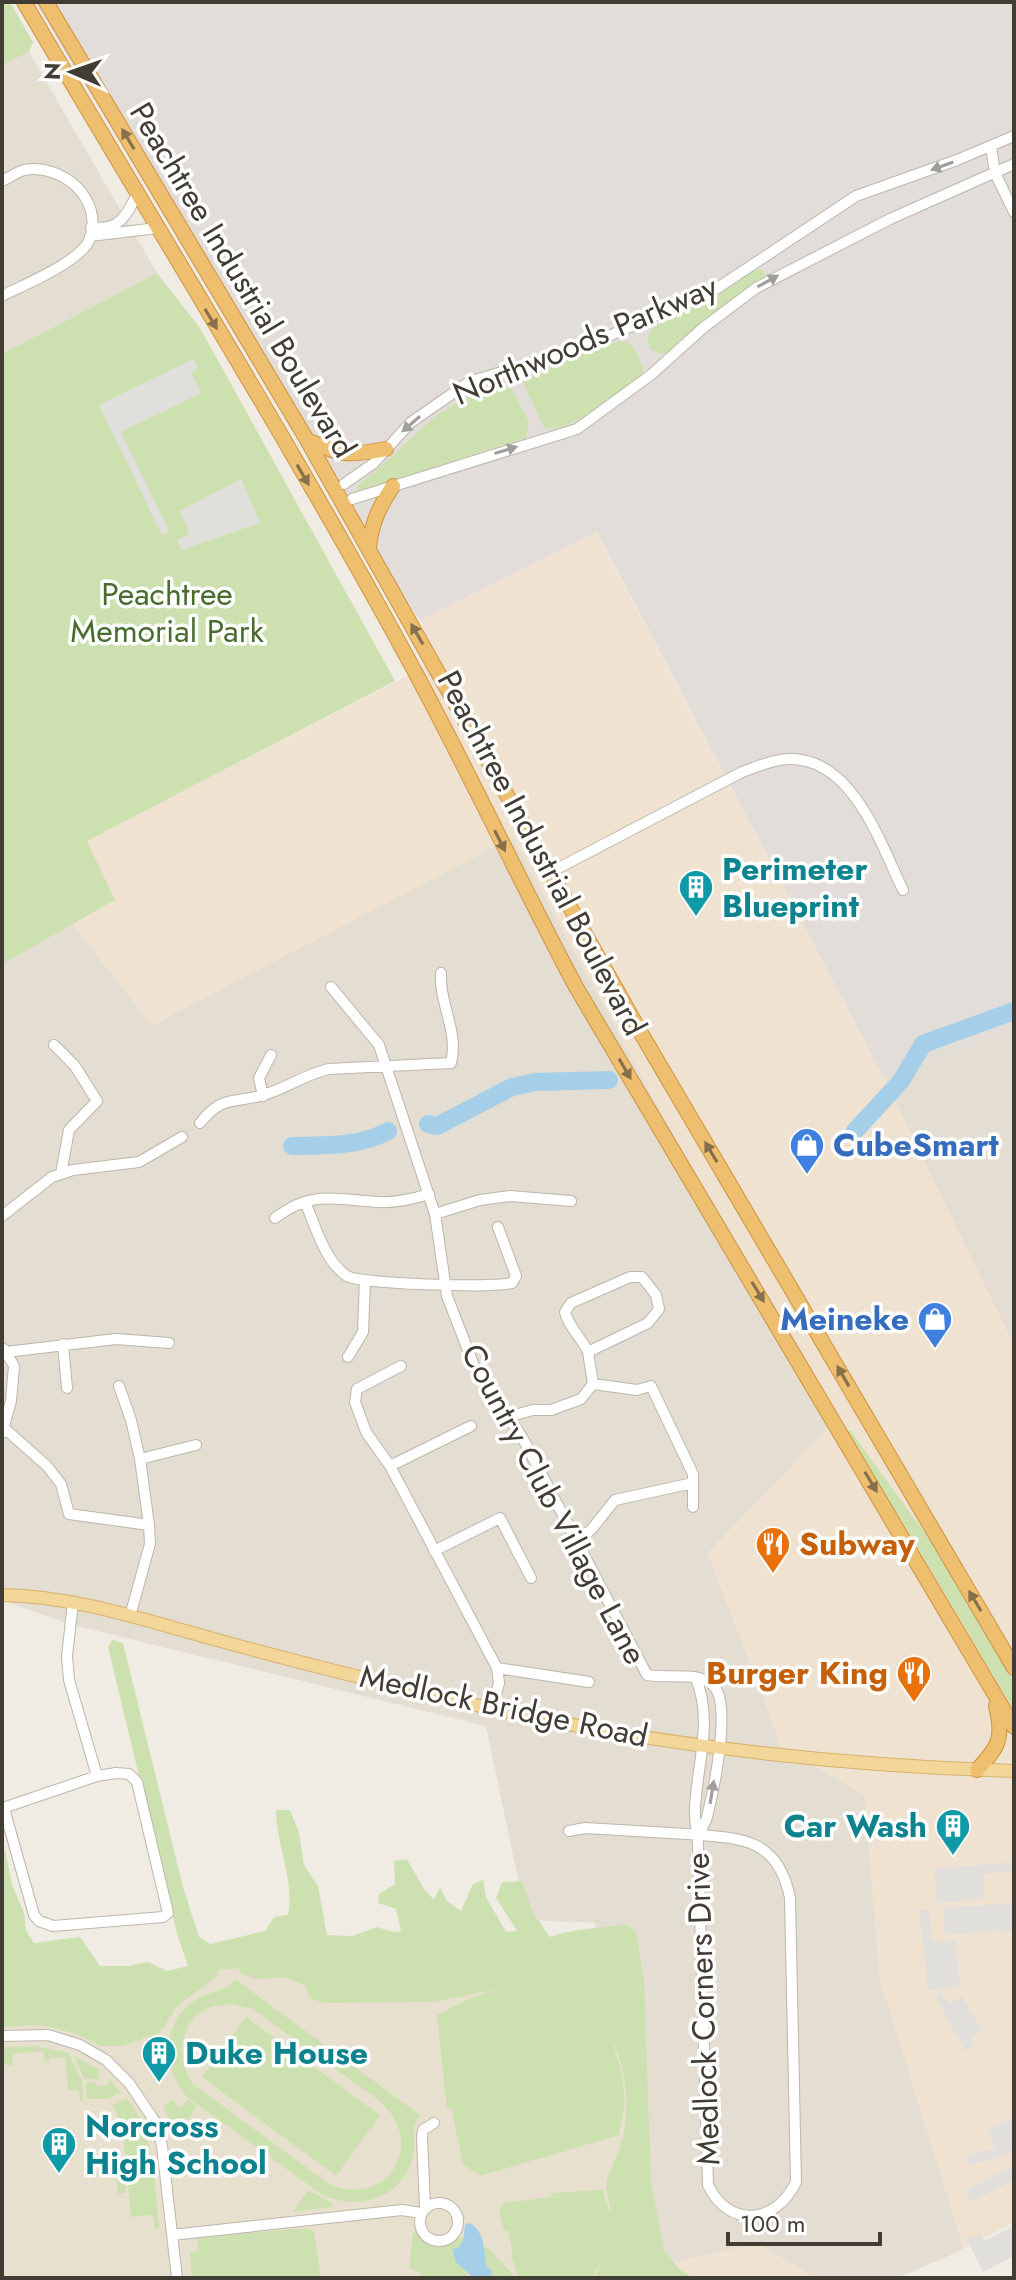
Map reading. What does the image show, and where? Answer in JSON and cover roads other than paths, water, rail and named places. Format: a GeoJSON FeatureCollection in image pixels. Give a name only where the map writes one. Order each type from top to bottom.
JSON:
{"type":"FeatureCollection","features":[{"type":"Feature","properties":{"kind":"highway","name":"Peachtree Industrial Boulevard"},"geometry":{"type":"LineString","coordinates":[[24,2],[286,446],[414,671],[576,987],[1014,1727]]}},
{"type":"Feature","properties":{"kind":"highway","name":"Peachtree Industrial Boulevard"},"geometry":{"type":"LineString","coordinates":[[46,2],[307,440],[549,873],[1014,1668]]}},
{"type":"Feature","properties":{"kind":"highway"},"geometry":{"type":"LineString","coordinates":[[307,440],[345,455],[386,449]]}},
{"type":"Feature","properties":{"kind":"highway"},"geometry":{"type":"LineString","coordinates":[[369,549],[370,530],[375,516],[393,486]]}},
{"type":"Feature","properties":{"kind":"highway"},"geometry":{"type":"LineString","coordinates":[[977,1770],[997,1747],[1001,1736],[993,1690]]}},
{"type":"Feature","properties":{"kind":"main road","name":"Medlock Bridge Road"},"geometry":{"type":"LineString","coordinates":[[2,1595],[73,1603],[130,1616],[244,1648],[492,1709],[719,1748],[850,1762],[1014,1771]]}},
{"type":"Feature","properties":{"kind":"street","name":"Northwoods Parkway"},"geometry":{"type":"LineString","coordinates":[[344,484],[374,463],[410,423],[469,382],[586,346],[716,289],[856,196],[1014,136]]}},
{"type":"Feature","properties":{"kind":"street"},"geometry":{"type":"LineString","coordinates":[[991,147],[1013,167]]}},
{"type":"Feature","properties":{"kind":"street"},"geometry":{"type":"LineString","coordinates":[[991,147],[995,173],[1014,212]]}},
{"type":"Feature","properties":{"kind":"street","name":"Northwoods Parkway"},"geometry":{"type":"LineString","coordinates":[[352,499],[577,429],[652,374],[703,328],[756,288],[890,219],[1013,167]]}},
{"type":"Feature","properties":{"kind":"street"},"geometry":{"type":"LineString","coordinates":[[2,181],[22,170],[46,171],[62,176],[79,188],[92,210],[90,232],[79,253],[2,296]]}},
{"type":"Feature","properties":{"kind":"street"},"geometry":{"type":"LineString","coordinates":[[121,227],[137,194]]}},
{"type":"Feature","properties":{"kind":"street"},"geometry":{"type":"LineString","coordinates":[[90,232],[121,227],[157,228]]}},
{"type":"Feature","properties":{"kind":"street"},"geometry":{"type":"LineString","coordinates":[[549,873],[742,772],[775,760],[803,759],[832,773],[852,790],[903,890]]}},
{"type":"Feature","properties":{"kind":"street"},"geometry":{"type":"LineString","coordinates":[[200,1123],[209,1112],[225,1102],[263,1096],[315,1072],[451,1063],[454,1051],[451,1024],[439,991],[441,973]]}},
{"type":"Feature","properties":{"kind":"street","name":"Country Club Village Lane"},"geometry":{"type":"LineString","coordinates":[[331,987],[379,1045],[435,1214],[447,1296],[476,1371],[522,1437],[647,1675],[661,1678],[695,1677],[711,1683],[720,1695],[722,1717],[719,1748]]}},
{"type":"Feature","properties":{"kind":"street"},"geometry":{"type":"LineString","coordinates":[[54,1045],[81,1074],[97,1101],[69,1130],[61,1174]]}},
{"type":"Feature","properties":{"kind":"street"},"geometry":{"type":"LineString","coordinates":[[263,1096],[259,1078],[271,1055]]}},
{"type":"Feature","properties":{"kind":"street"},"geometry":{"type":"LineString","coordinates":[[2,1216],[52,1177],[73,1170],[139,1162],[182,1137]]}},
{"type":"Feature","properties":{"kind":"street"},"geometry":{"type":"LineString","coordinates":[[275,1218],[305,1202],[326,1196],[382,1202],[409,1201],[429,1194]]}},
{"type":"Feature","properties":{"kind":"street"},"geometry":{"type":"LineString","coordinates":[[435,1214],[480,1200],[510,1196],[571,1201]]}},
{"type":"Feature","properties":{"kind":"street"},"geometry":{"type":"LineString","coordinates":[[305,1202],[334,1265],[349,1278],[445,1285],[512,1283],[516,1276],[498,1227]]}},
{"type":"Feature","properties":{"kind":"street"},"geometry":{"type":"LineString","coordinates":[[508,1417],[533,1410],[551,1410],[581,1399],[593,1384],[588,1352],[569,1327],[565,1312],[571,1303],[630,1277],[642,1277],[656,1295],[659,1309],[648,1323],[588,1352]]}},
{"type":"Feature","properties":{"kind":"street"},"geometry":{"type":"LineString","coordinates":[[348,1357],[363,1332],[365,1280]]}},
{"type":"Feature","properties":{"kind":"street"},"geometry":{"type":"LineString","coordinates":[[149,1525],[69,1514],[61,1484],[47,1466],[3,1431],[11,1401],[14,1366],[4,1349],[116,1339],[169,1343]]}},
{"type":"Feature","properties":{"kind":"street"},"geometry":{"type":"LineString","coordinates":[[63,1344],[67,1388]]}},
{"type":"Feature","properties":{"kind":"street"},"geometry":{"type":"LineString","coordinates":[[401,1366],[357,1389],[355,1402],[366,1432],[390,1466],[497,1668],[499,1683],[492,1709]]}},
{"type":"Feature","properties":{"kind":"street"},"geometry":{"type":"LineString","coordinates":[[593,1384],[637,1390],[651,1386],[693,1474],[693,1507]]}},
{"type":"Feature","properties":{"kind":"street"},"geometry":{"type":"LineString","coordinates":[[119,1386],[140,1459],[150,1544],[130,1616]]}},
{"type":"Feature","properties":{"kind":"street"},"geometry":{"type":"LineString","coordinates":[[390,1466],[471,1426]]}},
{"type":"Feature","properties":{"kind":"street"},"geometry":{"type":"LineString","coordinates":[[140,1459],[196,1445]]}},
{"type":"Feature","properties":{"kind":"street"},"geometry":{"type":"LineString","coordinates":[[577,1539],[591,1530],[615,1500],[693,1483]]}},
{"type":"Feature","properties":{"kind":"street"},"geometry":{"type":"LineString","coordinates":[[434,1551],[500,1518],[531,1578]]}},
{"type":"Feature","properties":{"kind":"street"},"geometry":{"type":"LineString","coordinates":[[73,1603],[67,1656],[69,1680],[97,1776]]}},
{"type":"Feature","properties":{"kind":"street"},"geometry":{"type":"LineString","coordinates":[[497,1668],[589,1682]]}},
{"type":"Feature","properties":{"kind":"street","name":"Country Club Village Lane"},"geometry":{"type":"LineString","coordinates":[[695,1677],[702,1692],[705,1713],[700,1745]]}},
{"type":"Feature","properties":{"kind":"street","name":"Medlock Corners Drive"},"geometry":{"type":"LineString","coordinates":[[569,1831],[585,1828],[698,1835],[747,1841],[767,1850],[776,1859],[790,1898],[796,2182],[788,2197],[768,2213],[740,2215],[721,2205],[708,2185],[698,1835],[694,1812],[700,1745]]}},
{"type":"Feature","properties":{"kind":"street","name":"Medlock Corners Drive"},"geometry":{"type":"LineString","coordinates":[[698,1835],[708,1816],[719,1748]]}},
{"type":"Feature","properties":{"kind":"street"},"geometry":{"type":"LineString","coordinates":[[129,1774],[137,1782],[168,1913],[163,1917],[53,1926],[39,1921],[34,1915],[6,1807],[97,1776],[129,1774]]}},
{"type":"Feature","properties":{"kind":"street"},"geometry":{"type":"LineString","coordinates":[[2,2036],[48,2035],[80,2045],[106,2060],[129,2083],[156,2123],[162,2146],[177,2278]]}},
{"type":"Feature","properties":{"kind":"street"},"geometry":{"type":"LineString","coordinates":[[172,2235],[423,2210],[422,2137],[423,2130],[434,2123]]}},
{"type":"Feature","properties":{"kind":"water"},"geometry":{"type":"Polygon","coordinates":[[[470,2223],[481,2236],[486,2266],[492,2271],[491,2278],[473,2278],[456,2262],[452,2249],[458,2248],[463,2241],[465,2224],[470,2223]]]}},
{"type":"Feature","properties":{"kind":"waterway"},"geometry":{"type":"LineString","coordinates":[[854,1132],[901,1081],[923,1044],[1014,1011]]}},
{"type":"Feature","properties":{"kind":"waterway"},"geometry":{"type":"LineString","coordinates":[[428,1124],[437,1126],[512,1087],[535,1082],[609,1080]]}},
{"type":"Feature","properties":{"kind":"waterway"},"geometry":{"type":"LineString","coordinates":[[292,1146],[354,1143],[388,1131]]}},
{"type":"Feature","properties":{"kind":"place","name":"Perimeter Blueprint"},"geometry":{"type":"Point","coordinates":[696,918]}},
{"type":"Feature","properties":{"kind":"place","name":"CubeSmart"},"geometry":{"type":"Point","coordinates":[807,1176]}},
{"type":"Feature","properties":{"kind":"place","name":"Meineke"},"geometry":{"type":"Point","coordinates":[935,1350]}},
{"type":"Feature","properties":{"kind":"place","name":"Subway"},"geometry":{"type":"Point","coordinates":[773,1575]}},
{"type":"Feature","properties":{"kind":"place","name":"Burger King"},"geometry":{"type":"Point","coordinates":[914,1704]}},
{"type":"Feature","properties":{"kind":"place","name":"Car Wash"},"geometry":{"type":"Point","coordinates":[953,1857]}},
{"type":"Feature","properties":{"kind":"place","name":"Duke House"},"geometry":{"type":"Point","coordinates":[159,2084]}},
{"type":"Feature","properties":{"kind":"place","name":"Norcross High School"},"geometry":{"type":"Point","coordinates":[59,2175]}},
{"type":"Feature","properties":{"kind":"park label","name":"Peachtree Memorial Park"},"geometry":{"type":"Point","coordinates":[167,612]}}]}
